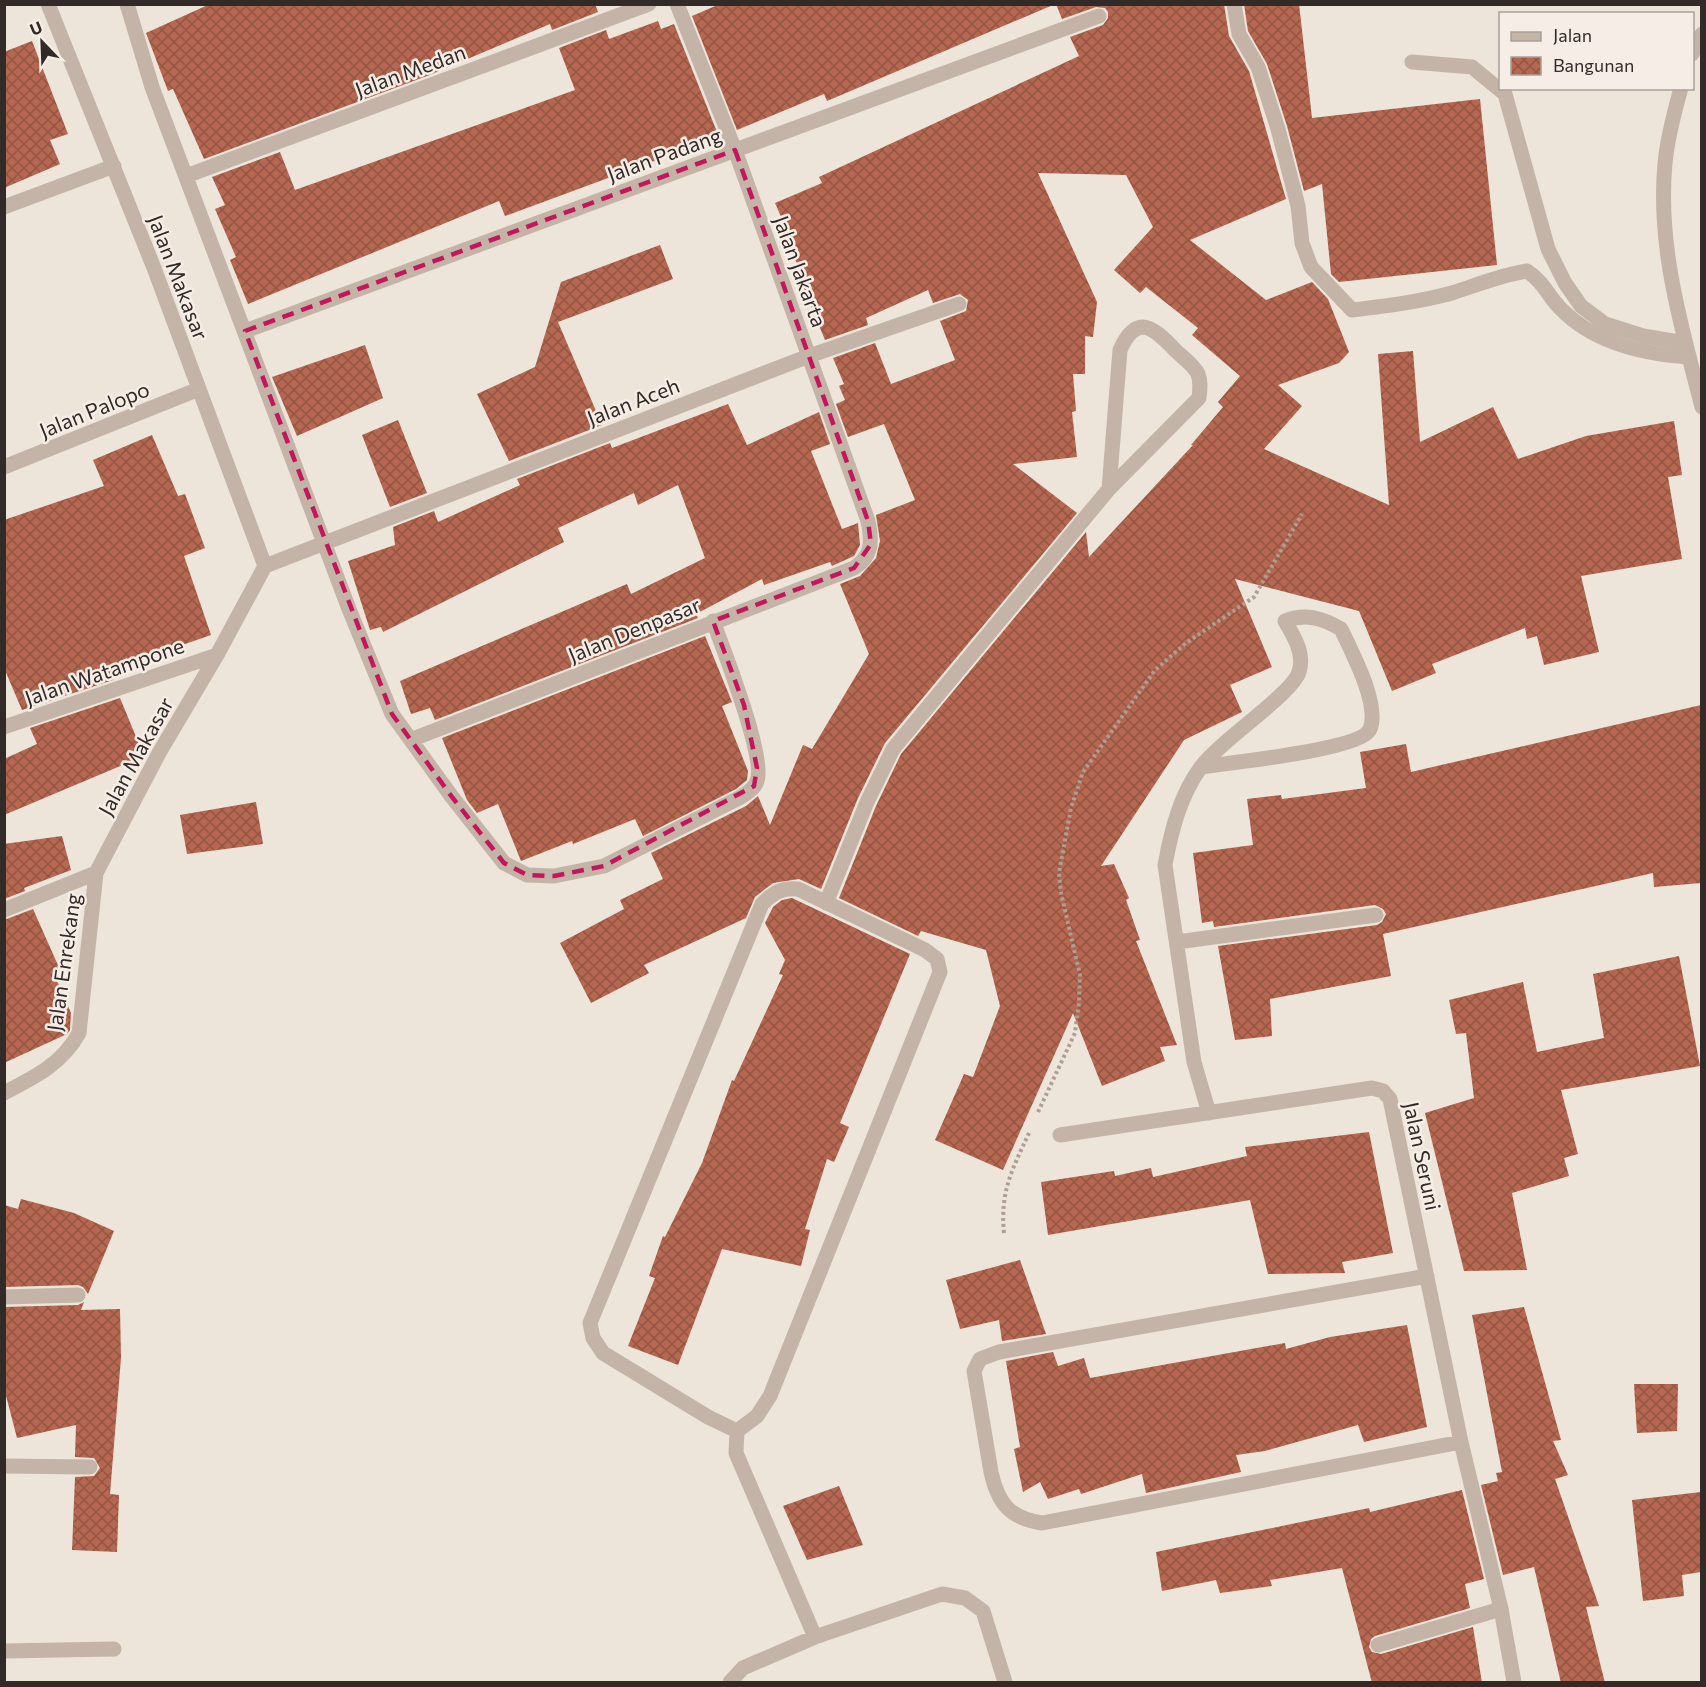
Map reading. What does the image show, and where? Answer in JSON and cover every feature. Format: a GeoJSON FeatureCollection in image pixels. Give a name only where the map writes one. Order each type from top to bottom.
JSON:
{"type":"FeatureCollection","features":[{"type":"Feature","properties":{"kind":"street","name":"Jalan Makasar"},"geometry":{"type":"LineString","coordinates":[[48,4],[114,166],[265,566],[217,655],[159,753],[96,873]]}},
{"type":"Feature","properties":{"kind":"street","name":"Jalan Medan"},"geometry":{"type":"LineString","coordinates":[[186,176],[649,4]]}},
{"type":"Feature","properties":{"kind":"street","name":"Jalan Jakarta"},"geometry":{"type":"LineString","coordinates":[[677,4],[735,150],[868,520],[871,544],[868,555]]}},
{"type":"Feature","properties":{"kind":"street"},"geometry":{"type":"LineString","coordinates":[[1234,4],[1239,34],[1258,67],[1278,129],[1298,206],[1302,243],[1311,267],[1352,310],[1405,304],[1452,293],[1503,275],[1527,271],[1541,280],[1558,307],[1581,328],[1614,343],[1657,355],[1687,350]]}},
{"type":"Feature","properties":{"kind":"street","name":"Jalan Makasar"},"geometry":{"type":"LineString","coordinates":[[133,6],[152,87],[364,649],[392,714],[413,739],[452,797],[504,863],[527,875],[554,876],[604,866],[656,842],[741,797],[758,780],[744,705],[713,621]]}},
{"type":"Feature","properties":{"kind":"street","name":"Jalan Padang"},"geometry":{"type":"LineString","coordinates":[[245,331],[1099,16]]}},
{"type":"Feature","properties":{"kind":"street"},"geometry":{"type":"LineString","coordinates":[[1694,50],[1701,34]]}},
{"type":"Feature","properties":{"kind":"street"},"geometry":{"type":"LineString","coordinates":[[1412,62],[1472,67],[1499,89]]}},
{"type":"Feature","properties":{"kind":"street"},"geometry":{"type":"LineString","coordinates":[[1500,90],[1505,94],[1548,249],[1565,283],[1581,306],[1605,324],[1687,350]]}},
{"type":"Feature","properties":{"kind":"street"},"geometry":{"type":"LineString","coordinates":[[1680,90],[1672,118],[1665,164],[1664,208],[1687,350],[1701,407]]}},
{"type":"Feature","properties":{"kind":"street"},"geometry":{"type":"LineString","coordinates":[[4,207],[114,166]]}},
{"type":"Feature","properties":{"kind":"street","name":"Jalan Aceh"},"geometry":{"type":"LineString","coordinates":[[324,541],[809,356],[959,304]]}},
{"type":"Feature","properties":{"kind":"street"},"geometry":{"type":"LineString","coordinates":[[826,903],[867,802],[893,749],[1109,489],[1199,398],[1201,388],[1197,371],[1156,330],[1146,326],[1133,329],[1125,338],[1120,350],[1109,489]]}},
{"type":"Feature","properties":{"kind":"street","name":"Jalan Palopo"},"geometry":{"type":"LineString","coordinates":[[4,466],[199,389]]}},
{"type":"Feature","properties":{"kind":"street"},"geometry":{"type":"LineString","coordinates":[[265,566],[324,541]]}},
{"type":"Feature","properties":{"kind":"street","name":"Jalan Denpasar"},"geometry":{"type":"LineString","coordinates":[[413,739],[854,568],[868,555]]}},
{"type":"Feature","properties":{"kind":"street"},"geometry":{"type":"LineString","coordinates":[[1201,767],[1337,747],[1364,737],[1372,721],[1371,707],[1355,659],[1341,629],[1312,616],[1298,616],[1285,621],[1295,637],[1300,653],[1299,673],[1282,693],[1201,767],[1182,802],[1171,835],[1165,865],[1194,1062],[1209,1113]]}},
{"type":"Feature","properties":{"kind":"street","name":"Jalan Watampone"},"geometry":{"type":"LineString","coordinates":[[4,727],[217,655]]}},
{"type":"Feature","properties":{"kind":"street"},"geometry":{"type":"LineString","coordinates":[[4,910],[96,873]]}},
{"type":"Feature","properties":{"kind":"street","name":"Jalan Enrekang"},"geometry":{"type":"LineString","coordinates":[[4,1093],[53,1066],[69,1050],[79,1033],[96,873]]}},
{"type":"Feature","properties":{"kind":"street"},"geometry":{"type":"LineString","coordinates":[[737,1431],[708,1417],[603,1353],[593,1338],[590,1323],[762,904],[774,892],[790,888],[798,889],[926,950],[937,959],[940,972],[770,1396],[756,1416],[737,1431],[736,1453],[815,1637]]}},
{"type":"Feature","properties":{"kind":"street"},"geometry":{"type":"LineString","coordinates":[[1177,942],[1376,915]]}},
{"type":"Feature","properties":{"kind":"street","name":"Jalan Seruni"},"geometry":{"type":"LineString","coordinates":[[1060,1135],[1372,1088],[1383,1092],[1390,1099],[1461,1442],[1502,1609],[1514,1683]]}},
{"type":"Feature","properties":{"kind":"street"},"geometry":{"type":"LineString","coordinates":[[1426,1276],[999,1352],[980,1359],[974,1371],[991,1472],[995,1488],[1009,1511],[1020,1520],[1042,1523],[1461,1442]]}},
{"type":"Feature","properties":{"kind":"street"},"geometry":{"type":"LineString","coordinates":[[4,1297],[78,1295]]}},
{"type":"Feature","properties":{"kind":"street"},"geometry":{"type":"LineString","coordinates":[[4,1466],[90,1467]]}},
{"type":"Feature","properties":{"kind":"street"},"geometry":{"type":"LineString","coordinates":[[730,1683],[743,1668],[815,1637],[942,1594],[965,1598],[983,1611],[1005,1683]]}},
{"type":"Feature","properties":{"kind":"street"},"geometry":{"type":"LineString","coordinates":[[1378,1645],[1502,1609]]}},
{"type":"Feature","properties":{"kind":"street"},"geometry":{"type":"LineString","coordinates":[[4,1651],[114,1649]]}},
{"type":"Feature","properties":{"kind":"path"},"geometry":{"type":"LineString","coordinates":[[1035,1117],[1075,1033],[1080,975],[1061,893],[1059,873],[1071,808],[1083,772],[1155,670],[1186,643],[1254,597],[1302,514]]}},
{"type":"Feature","properties":{"kind":"path"},"geometry":{"type":"LineString","coordinates":[[1004,1233],[1002,1206],[1006,1184],[1031,1126]]}},
{"type":"Feature","properties":{"kind":"highlighted area"},"geometry":{"type":"Polygon","coordinates":[[[735,150],[868,521],[871,544],[854,568],[713,621],[744,705],[757,768],[754,786],[604,866],[554,876],[527,875],[504,863],[452,797],[392,714],[245,331],[735,150]]]}},
{"type":"Feature","properties":{"kind":"building"},"geometry":{"type":"Polygon","coordinates":[[[210,4],[595,4],[598,12],[552,30],[550,24],[427,76],[204,159],[173,89],[168,91],[146,33],[210,4]]]}},
{"type":"Feature","properties":{"kind":"building"},"geometry":{"type":"Polygon","coordinates":[[[720,4],[1053,5],[827,101],[824,94],[737,130],[692,16],[720,4]]]}},
{"type":"Feature","properties":{"kind":"building"},"geometry":{"type":"Polygon","coordinates":[[[1056,4],[1224,4],[1229,36],[1249,71],[1286,199],[1190,240],[1266,300],[1312,282],[1328,299],[1349,352],[1339,363],[1278,385],[1302,406],[1264,449],[1389,505],[1378,354],[1413,351],[1420,442],[1493,407],[1518,459],[1586,436],[1674,421],[1682,475],[1668,477],[1682,559],[1581,576],[1599,652],[1544,665],[1537,636],[1527,639],[1525,628],[1432,664],[1436,673],[1392,691],[1359,611],[1235,579],[1272,667],[1230,685],[1242,712],[1184,740],[1101,866],[1114,864],[1129,898],[1126,900],[1140,940],[1136,941],[1177,1045],[1160,1047],[1165,1061],[1102,1086],[1073,1013],[1003,1170],[935,1140],[964,1074],[973,1077],[1000,1006],[986,950],[921,931],[918,936],[839,898],[876,806],[901,754],[1086,532],[1089,557],[1193,445],[1191,445],[1223,407],[1218,402],[1240,376],[1192,335],[1198,328],[1146,287],[1140,293],[1114,270],[1153,227],[1126,175],[1038,173],[1097,302],[1093,337],[1085,336],[1085,374],[1073,374],[1076,411],[1072,412],[1077,457],[1013,464],[1077,513],[885,743],[858,798],[821,889],[799,879],[773,883],[755,897],[746,918],[644,965],[649,973],[591,1003],[560,943],[624,909],[620,900],[663,879],[651,853],[746,806],[758,796],[770,825],[803,745],[812,749],[869,654],[840,584],[860,576],[876,558],[880,541],[876,515],[915,500],[884,424],[848,437],[836,404],[845,400],[839,386],[844,384],[833,358],[875,343],[891,384],[955,360],[940,321],[966,311],[968,300],[960,294],[933,303],[928,290],[866,318],[868,325],[825,340],[803,286],[807,284],[792,253],[796,251],[775,203],[822,183],[819,177],[1079,56],[1070,37],[1103,25],[1108,18],[1108,12],[1105,8],[1096,7],[1062,19],[1056,4]]]}},
{"type":"Feature","properties":{"kind":"building"},"geometry":{"type":"Polygon","coordinates":[[[1244,4],[1299,4],[1312,118],[1480,99],[1497,265],[1339,282],[1331,274],[1322,184],[1304,191],[1287,126],[1267,64],[1248,31],[1244,4]]]}},
{"type":"Feature","properties":{"kind":"building"},"geometry":{"type":"Polygon","coordinates":[[[658,21],[661,29],[674,24],[719,137],[505,216],[499,201],[248,304],[230,260],[236,257],[215,209],[225,205],[212,177],[280,152],[295,190],[575,90],[559,48],[606,30],[609,39],[658,21]]]}},
{"type":"Feature","properties":{"kind":"building"},"geometry":{"type":"Polygon","coordinates":[[[32,41],[68,134],[50,140],[60,164],[4,188],[4,52],[32,41]]]}},
{"type":"Feature","properties":{"kind":"building"},"geometry":{"type":"Polygon","coordinates":[[[660,245],[673,279],[558,322],[602,425],[509,461],[477,394],[535,367],[561,282],[660,245]]]}},
{"type":"Feature","properties":{"kind":"building"},"geometry":{"type":"Polygon","coordinates":[[[365,345],[383,398],[297,436],[272,377],[365,345]]]}},
{"type":"Feature","properties":{"kind":"building"},"geometry":{"type":"Polygon","coordinates":[[[728,404],[747,445],[819,412],[830,444],[811,451],[842,529],[858,523],[860,545],[854,556],[832,566],[830,562],[764,585],[762,579],[696,614],[698,618],[435,720],[430,708],[411,714],[400,681],[627,584],[631,594],[705,558],[678,485],[638,505],[634,493],[558,528],[564,542],[383,632],[381,627],[370,630],[348,561],[395,545],[393,527],[434,511],[438,522],[520,485],[517,479],[610,443],[612,448],[728,404]]]}},
{"type":"Feature","properties":{"kind":"building"},"geometry":{"type":"Polygon","coordinates":[[[398,420],[427,493],[390,507],[362,435],[398,420]]]}},
{"type":"Feature","properties":{"kind":"building"},"geometry":{"type":"Polygon","coordinates":[[[152,435],[178,496],[185,494],[205,548],[184,556],[211,635],[136,661],[137,663],[111,674],[113,680],[22,710],[4,668],[4,520],[104,486],[93,460],[152,435]]]}},
{"type":"Feature","properties":{"kind":"building"},"geometry":{"type":"Polygon","coordinates":[[[705,636],[732,702],[722,706],[748,771],[747,780],[736,789],[643,836],[635,819],[573,844],[572,841],[521,861],[498,804],[477,813],[467,800],[442,738],[705,636]]]}},
{"type":"Feature","properties":{"kind":"building"},"geometry":{"type":"Polygon","coordinates":[[[120,698],[144,756],[4,815],[4,759],[37,744],[30,728],[120,698]]]}},
{"type":"Feature","properties":{"kind":"building"},"geometry":{"type":"Polygon","coordinates":[[[1701,705],[1701,883],[1654,887],[1653,873],[1383,934],[1391,976],[1270,999],[1272,1036],[1235,1040],[1218,946],[1377,925],[1382,922],[1386,914],[1383,909],[1375,905],[1214,927],[1213,921],[1202,923],[1193,853],[1253,845],[1247,799],[1281,795],[1282,799],[1366,788],[1360,752],[1406,744],[1411,772],[1701,705]]]}},
{"type":"Feature","properties":{"kind":"building"},"geometry":{"type":"Polygon","coordinates":[[[256,802],[263,844],[187,854],[180,815],[256,802]]]}},
{"type":"Feature","properties":{"kind":"building"},"geometry":{"type":"Polygon","coordinates":[[[62,836],[71,870],[24,888],[25,891],[4,899],[4,844],[62,836]]]}},
{"type":"Feature","properties":{"kind":"building"},"geometry":{"type":"Polygon","coordinates":[[[792,898],[910,954],[840,1123],[849,1127],[834,1162],[827,1159],[805,1229],[810,1230],[801,1266],[722,1249],[678,1365],[628,1346],[655,1278],[649,1276],[663,1236],[665,1237],[702,1163],[732,1080],[734,1081],[783,975],[779,974],[785,960],[765,923],[773,907],[782,900],[792,898]]]}},
{"type":"Feature","properties":{"kind":"building"},"geometry":{"type":"Polygon","coordinates":[[[33,909],[61,972],[54,974],[71,1013],[70,1030],[67,1034],[4,1063],[4,920],[33,909]]]}},
{"type":"Feature","properties":{"kind":"building"},"geometry":{"type":"Polygon","coordinates":[[[1679,956],[1700,1066],[1561,1090],[1578,1154],[1564,1158],[1569,1176],[1512,1193],[1527,1270],[1464,1271],[1425,1113],[1474,1098],[1466,1033],[1456,1034],[1449,1000],[1523,982],[1537,1052],[1604,1038],[1593,974],[1679,956]]]}},
{"type":"Feature","properties":{"kind":"building"},"geometry":{"type":"Polygon","coordinates":[[[1369,1132],[1393,1253],[1342,1262],[1345,1273],[1268,1274],[1250,1200],[1048,1235],[1041,1182],[1114,1171],[1115,1176],[1151,1168],[1153,1177],[1247,1156],[1245,1147],[1369,1132]]]}},
{"type":"Feature","properties":{"kind":"building"},"geometry":{"type":"Polygon","coordinates":[[[21,1199],[74,1213],[114,1231],[88,1294],[83,1287],[78,1285],[4,1287],[4,1205],[18,1209],[21,1199]]]}},
{"type":"Feature","properties":{"kind":"building"},"geometry":{"type":"Polygon","coordinates":[[[1020,1260],[1046,1334],[1002,1341],[999,1320],[960,1329],[946,1280],[1020,1260]]]}},
{"type":"Feature","properties":{"kind":"building"},"geometry":{"type":"Polygon","coordinates":[[[84,1302],[81,1310],[120,1309],[121,1358],[110,1494],[119,1495],[117,1552],[72,1550],[75,1477],[94,1476],[100,1468],[94,1458],[75,1457],[76,1425],[17,1438],[4,1388],[4,1307],[78,1305],[84,1302]]]}},
{"type":"Feature","properties":{"kind":"building"},"geometry":{"type":"Polygon","coordinates":[[[1524,1307],[1561,1440],[1553,1441],[1568,1475],[1555,1479],[1599,1606],[1586,1607],[1605,1683],[1561,1683],[1534,1567],[1503,1575],[1481,1485],[1498,1481],[1496,1473],[1502,1472],[1472,1315],[1524,1307]]]}},
{"type":"Feature","properties":{"kind":"building"},"geometry":{"type":"Polygon","coordinates":[[[1407,1325],[1427,1427],[1364,1442],[1358,1425],[1265,1451],[1236,1455],[1241,1472],[1146,1493],[1142,1474],[1081,1494],[1079,1489],[1048,1499],[1040,1482],[1023,1492],[1014,1449],[1020,1447],[1006,1361],[1053,1352],[1058,1366],[1084,1358],[1090,1378],[1285,1343],[1286,1349],[1330,1337],[1407,1325]]]}},
{"type":"Feature","properties":{"kind":"building"},"geometry":{"type":"Polygon","coordinates":[[[1634,1384],[1678,1384],[1677,1431],[1637,1433],[1634,1384]]]}},
{"type":"Feature","properties":{"kind":"building"},"geometry":{"type":"Polygon","coordinates":[[[839,1486],[863,1545],[807,1560],[783,1506],[839,1486]]]}},
{"type":"Feature","properties":{"kind":"building"},"geometry":{"type":"Polygon","coordinates":[[[1462,1490],[1484,1579],[1465,1584],[1470,1608],[1375,1636],[1371,1639],[1369,1647],[1372,1652],[1381,1654],[1473,1627],[1482,1683],[1372,1683],[1342,1568],[1270,1580],[1272,1586],[1220,1593],[1216,1580],[1162,1591],[1156,1552],[1369,1508],[1370,1512],[1462,1490]]]}},
{"type":"Feature","properties":{"kind":"building"},"geometry":{"type":"Polygon","coordinates":[[[1701,1492],[1701,1572],[1682,1575],[1684,1596],[1643,1601],[1632,1500],[1701,1492]]]}}]}
